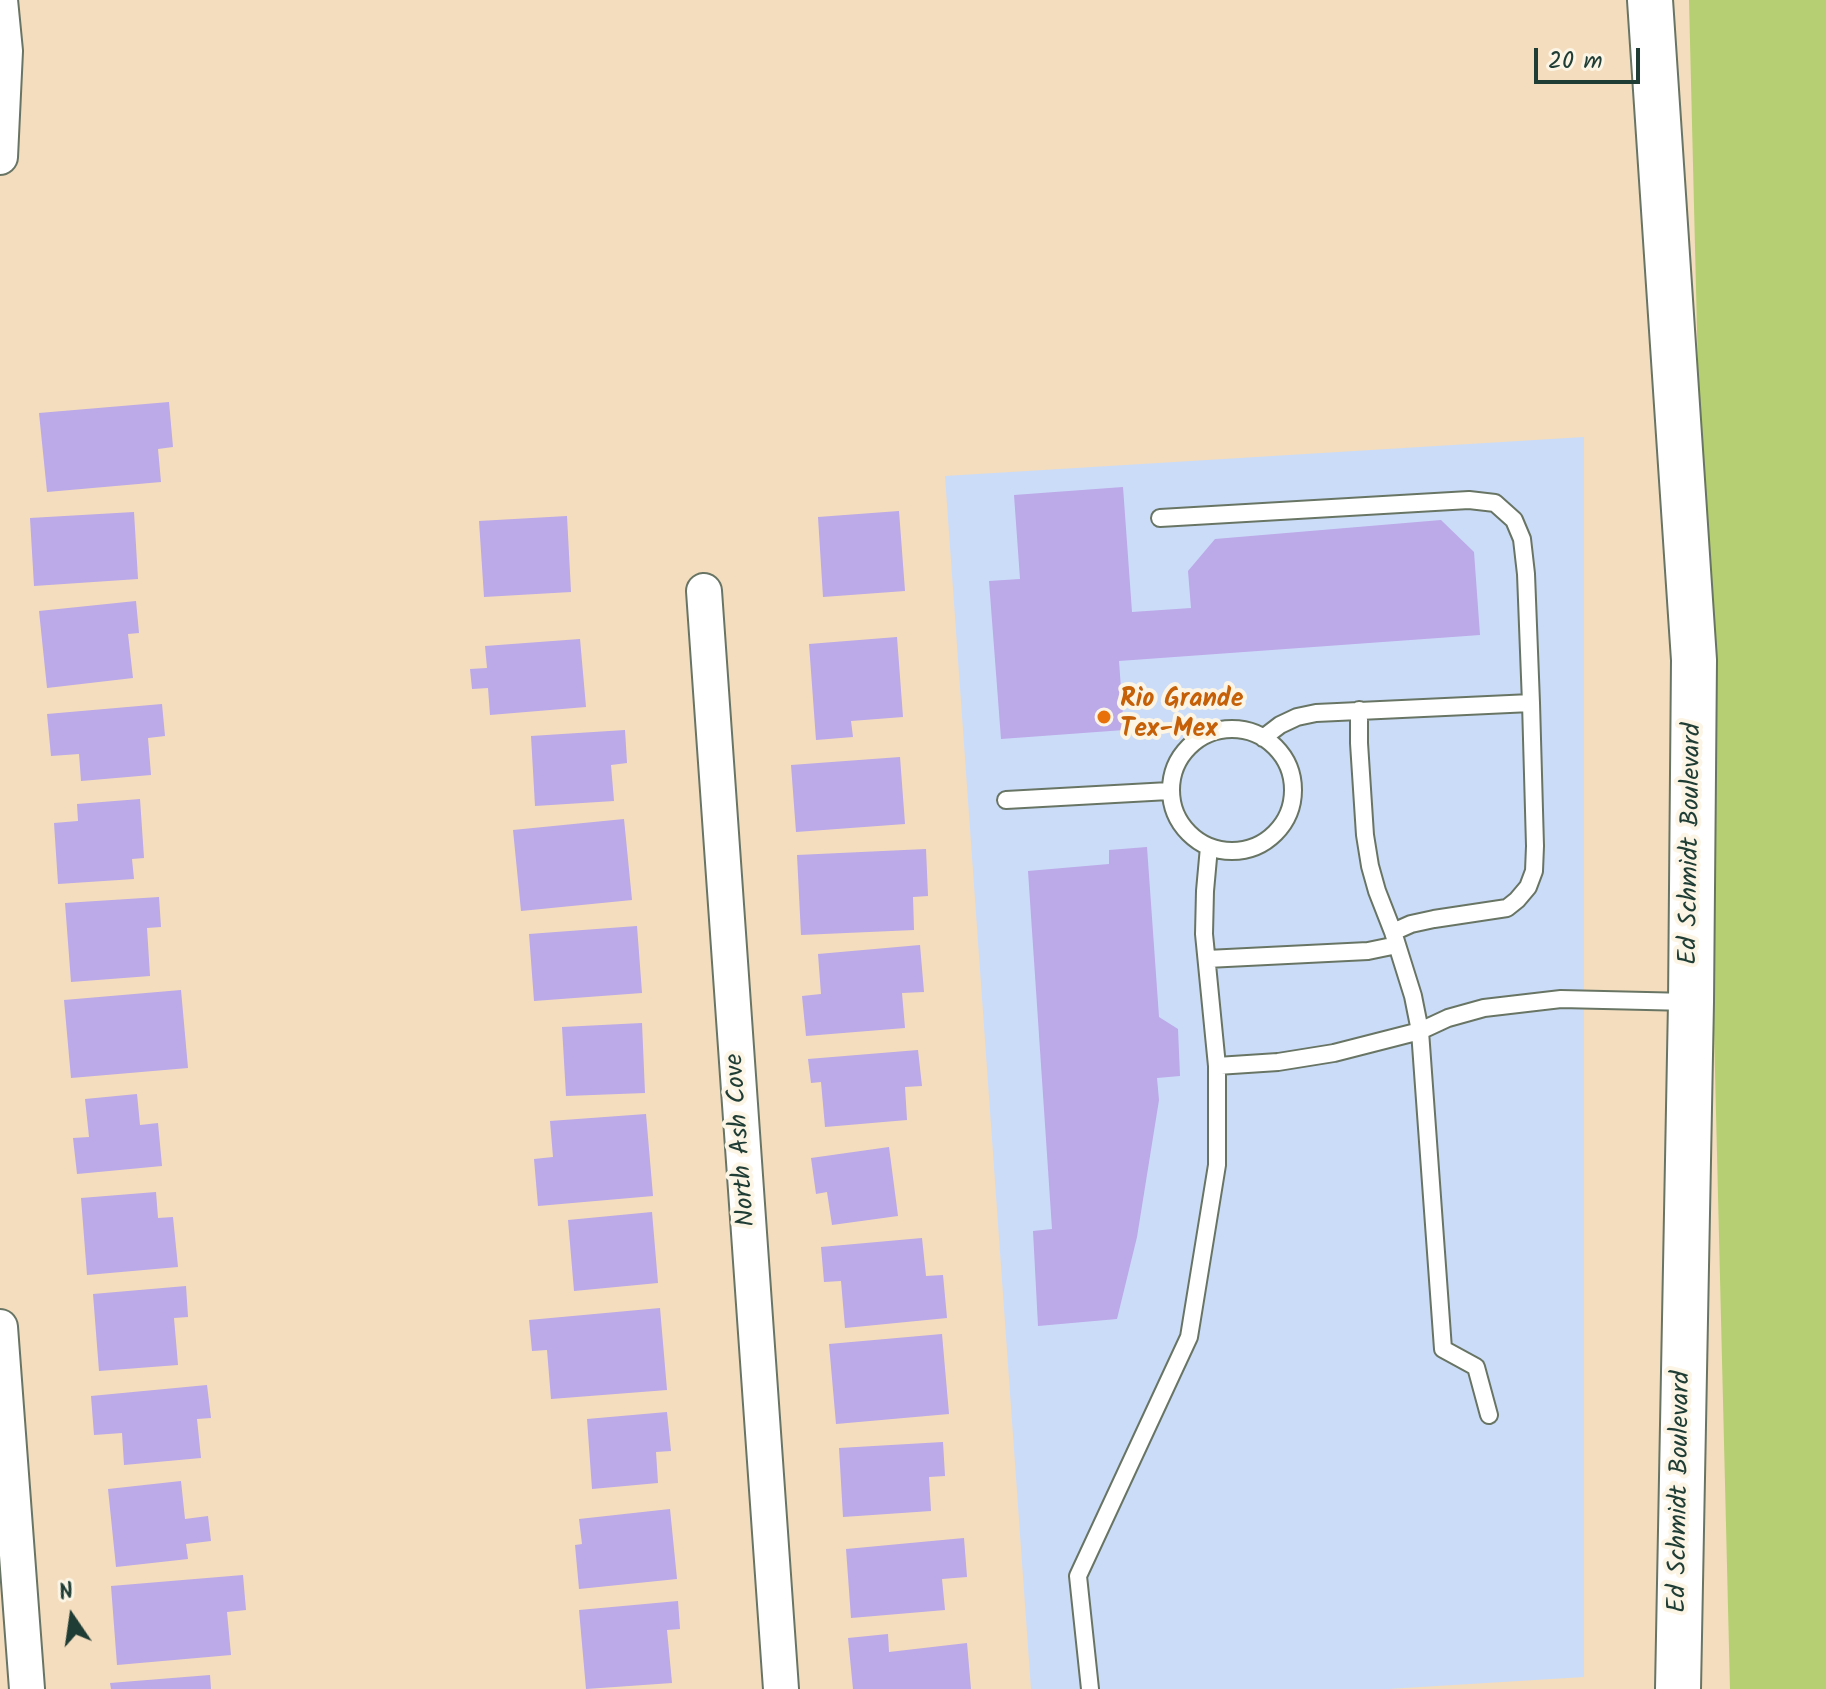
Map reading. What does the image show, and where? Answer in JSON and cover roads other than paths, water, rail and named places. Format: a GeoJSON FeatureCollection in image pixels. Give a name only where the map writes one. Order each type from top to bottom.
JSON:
{"type":"FeatureCollection","features":[{"type":"Feature","properties":{"kind":"street"},"geometry":{"type":"LineString","coordinates":[[0,0],[5,51],[0,157]]}},
{"type":"Feature","properties":{"kind":"street","name":"Ed Schmidt Boulevard"},"geometry":{"type":"LineString","coordinates":[[1650,0],[1694,660],[1678,1689]]}},
{"type":"Feature","properties":{"kind":"street","name":"North Ash Cove"},"geometry":{"type":"LineString","coordinates":[[704,591],[781,1689]]}},
{"type":"Feature","properties":{"kind":"street"},"geometry":{"type":"LineString","coordinates":[[0,1327],[27,1689]]}},
{"type":"Feature","properties":{"kind":"lane"},"geometry":{"type":"LineString","coordinates":[[1160,518],[1469,500],[1495,503],[1514,520],[1522,539],[1526,574],[1535,846],[1534,871],[1528,887],[1507,908],[1411,924],[1395,938],[1368,951],[1207,959]]}},
{"type":"Feature","properties":{"kind":"lane"},"geometry":{"type":"LineString","coordinates":[[1263,738],[1280,725],[1316,713],[1531,703]]}},
{"type":"Feature","properties":{"kind":"lane"},"geometry":{"type":"LineString","coordinates":[[1359,710],[1365,835],[1370,866],[1413,996],[1420,1031],[1443,1349],[1476,1367],[1489,1415]]}},
{"type":"Feature","properties":{"kind":"lane"},"geometry":{"type":"LineString","coordinates":[[1235,729],[1255,733],[1273,744],[1286,760],[1293,779],[1293,799],[1287,818],[1275,834],[1257,846],[1238,851],[1209,847],[1183,829],[1169,791],[1173,771],[1182,753],[1197,739],[1215,730],[1235,729]]}},
{"type":"Feature","properties":{"kind":"lane"},"geometry":{"type":"LineString","coordinates":[[1006,800],[1169,791]]}},
{"type":"Feature","properties":{"kind":"lane"},"geometry":{"type":"LineString","coordinates":[[1090,1689],[1078,1576],[1189,1337],[1217,1165],[1217,1066],[1204,934],[1209,847]]}},
{"type":"Feature","properties":{"kind":"lane"},"geometry":{"type":"LineString","coordinates":[[1217,1066],[1278,1062],[1334,1053],[1420,1031],[1448,1018],[1484,1008],[1561,999],[1691,1002]]}},
{"type":"Feature","properties":{"kind":"place","name":"Rio Grande Tex-Mex"},"geometry":{"type":"Point","coordinates":[1104,717]}}]}
